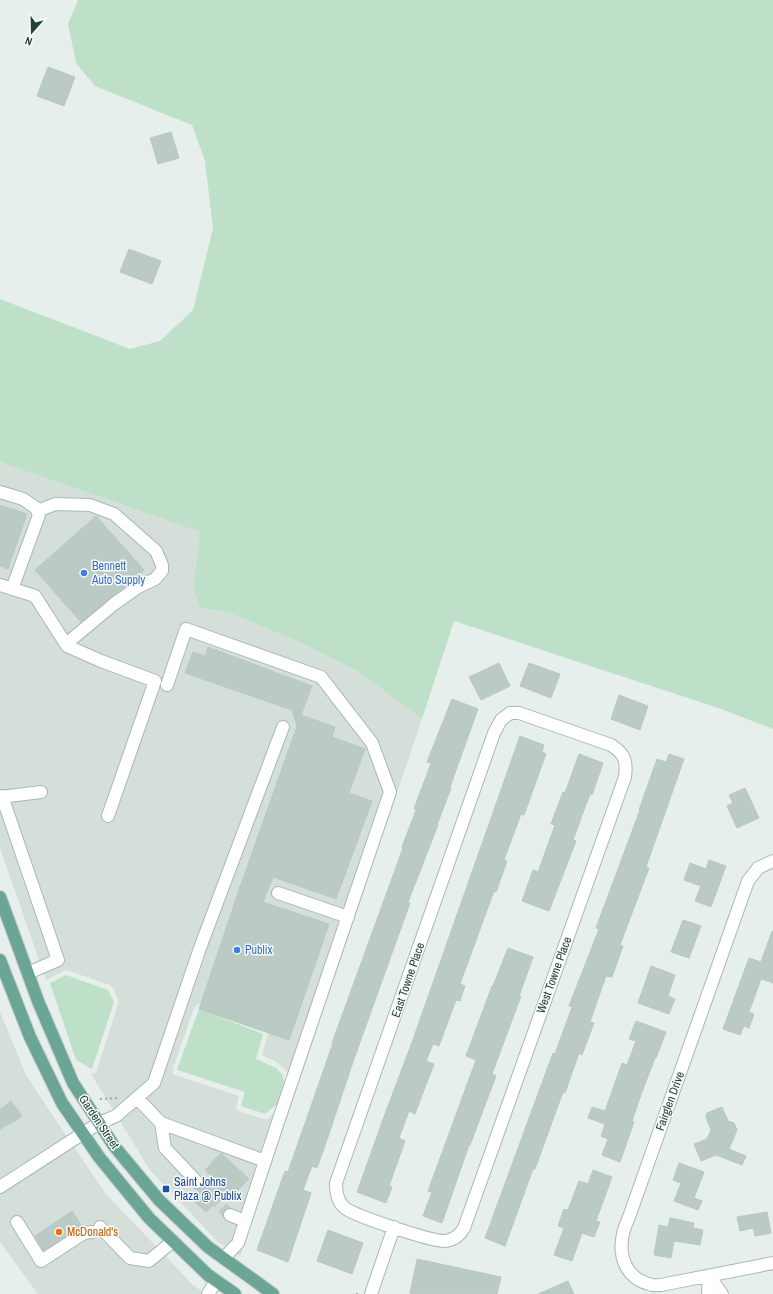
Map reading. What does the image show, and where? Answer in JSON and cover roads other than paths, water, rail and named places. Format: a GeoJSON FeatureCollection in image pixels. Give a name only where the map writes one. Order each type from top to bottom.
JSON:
{"type":"FeatureCollection","features":[{"type":"Feature","properties":{"kind":"main road","name":"Garden Street"},"geometry":{"type":"LineString","coordinates":[[0,897],[38,1002],[73,1083],[114,1146],[159,1200],[208,1247],[273,1294]]}},
{"type":"Feature","properties":{"kind":"main road","name":"Garden Street"},"geometry":{"type":"LineString","coordinates":[[0,960],[33,1043],[62,1103],[99,1157],[149,1218],[208,1275],[235,1294]]}},
{"type":"Feature","properties":{"kind":"street"},"geometry":{"type":"LineString","coordinates":[[0,492],[23,499],[36,508],[39,515],[6,587],[35,596],[67,646],[101,661],[155,681],[108,816]]}},
{"type":"Feature","properties":{"kind":"street"},"geometry":{"type":"LineString","coordinates":[[38,511],[55,504],[90,505],[114,514],[156,551],[162,565],[162,571],[155,579],[138,587],[120,600],[66,644]]}},
{"type":"Feature","properties":{"kind":"street"},"geometry":{"type":"LineString","coordinates":[[167,685],[186,630],[321,677],[372,743],[390,792],[238,1243],[224,1258]]}},
{"type":"Feature","properties":{"kind":"street","name":"East Towne Place"},"geometry":{"type":"LineString","coordinates":[[394,1227],[351,1212],[344,1208],[339,1201],[336,1191],[336,1183],[494,733],[501,720],[510,713],[519,713]]}},
{"type":"Feature","properties":{"kind":"street","name":"West Towne Place"},"geometry":{"type":"LineString","coordinates":[[394,1227],[436,1240],[446,1241],[460,1234],[464,1228],[624,777],[626,766],[625,758],[619,750],[611,745],[519,713]]}},
{"type":"Feature","properties":{"kind":"street"},"geometry":{"type":"LineString","coordinates":[[0,1186],[99,1124],[116,1116],[154,1083],[200,948],[283,727]]}},
{"type":"Feature","properties":{"kind":"street"},"geometry":{"type":"LineString","coordinates":[[28,973],[58,960],[1,796],[41,792]]}},
{"type":"Feature","properties":{"kind":"street","name":"Fairglen Drive"},"geometry":{"type":"LineString","coordinates":[[773,861],[758,868],[748,881],[623,1234],[622,1246],[622,1259],[627,1269],[636,1278],[643,1282],[661,1286],[773,1263]]}},
{"type":"Feature","properties":{"kind":"street"},"geometry":{"type":"LineString","coordinates":[[278,893],[348,917]]}},
{"type":"Feature","properties":{"kind":"street"},"geometry":{"type":"LineString","coordinates":[[137,1098],[161,1123],[265,1161]]}},
{"type":"Feature","properties":{"kind":"street"},"geometry":{"type":"LineString","coordinates":[[161,1123],[165,1148],[197,1182]]}},
{"type":"Feature","properties":{"kind":"street"},"geometry":{"type":"LineString","coordinates":[[230,1215],[245,1220]]}},
{"type":"Feature","properties":{"kind":"street"},"geometry":{"type":"LineString","coordinates":[[17,1222],[41,1261],[84,1233],[96,1230],[130,1258],[149,1261],[173,1241]]}},
{"type":"Feature","properties":{"kind":"street"},"geometry":{"type":"LineString","coordinates":[[371,1294],[394,1227]]}},
{"type":"Feature","properties":{"kind":"street"},"geometry":{"type":"LineString","coordinates":[[708,1294],[709,1276]]}},
{"type":"Feature","properties":{"kind":"street"},"geometry":{"type":"LineString","coordinates":[[709,1276],[722,1294]]}},
{"type":"Feature","properties":{"kind":"street"},"geometry":{"type":"LineString","coordinates":[[208,1294],[216,1281]]}},
{"type":"Feature","properties":{"kind":"tunnel"},"geometry":{"type":"LineString","coordinates":[[197,1182],[230,1215]]}},
{"type":"Feature","properties":{"kind":"place","name":"Bennett Auto Supply"},"geometry":{"type":"Point","coordinates":[84,573]}},
{"type":"Feature","properties":{"kind":"place","name":"Publix"},"geometry":{"type":"Point","coordinates":[237,950]}},
{"type":"Feature","properties":{"kind":"place","name":"Saint Johns Plaza @ Publix"},"geometry":{"type":"Point","coordinates":[166,1189]}},
{"type":"Feature","properties":{"kind":"place","name":"McDonald's"},"geometry":{"type":"Point","coordinates":[59,1232]}}]}
